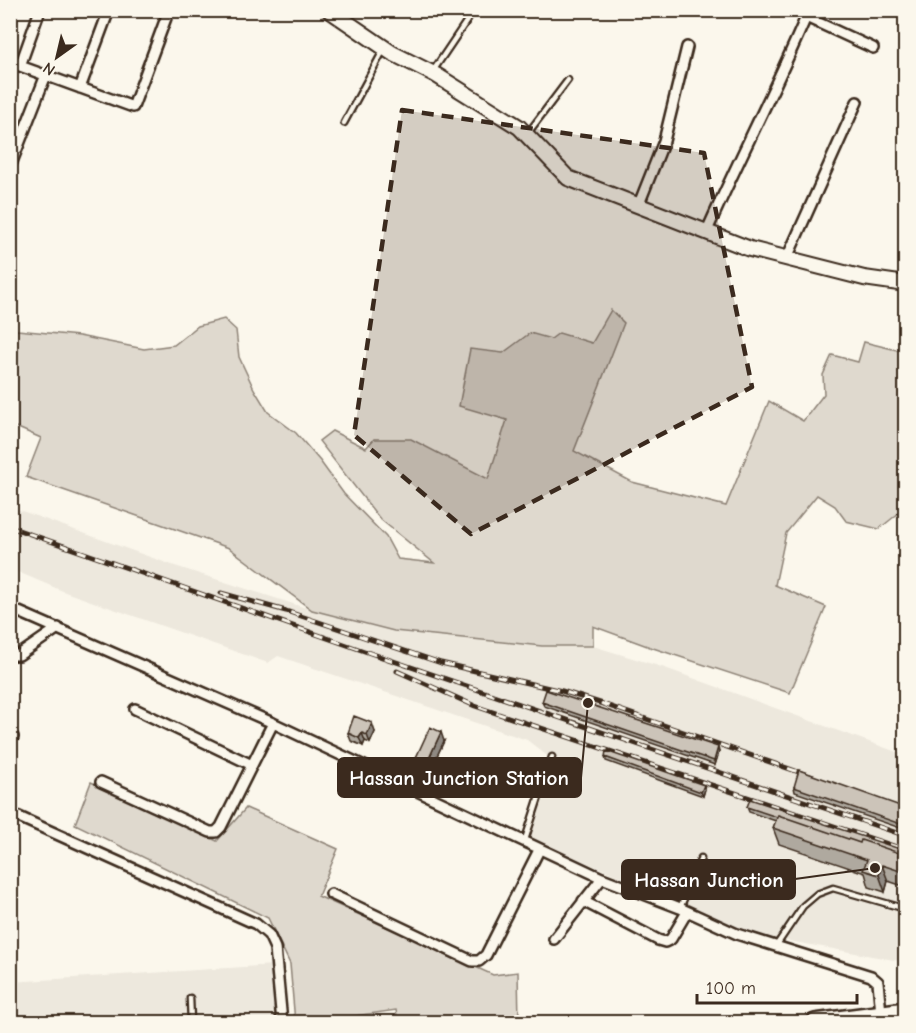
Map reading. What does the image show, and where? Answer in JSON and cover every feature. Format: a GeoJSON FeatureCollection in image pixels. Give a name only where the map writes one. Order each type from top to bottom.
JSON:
{"type":"FeatureCollection","features":[{"type":"Feature","properties":{"kind":"main road"},"geometry":{"type":"LineString","coordinates":[[815,1023],[906,1010]]}},
{"type":"Feature","properties":{"kind":"street"},"geometry":{"type":"LineString","coordinates":[[80,87],[109,10]]}},
{"type":"Feature","properties":{"kind":"street"},"geometry":{"type":"LineString","coordinates":[[38,11],[15,64],[133,107],[166,18]]}},
{"type":"Feature","properties":{"kind":"street"},"geometry":{"type":"LineString","coordinates":[[331,11],[384,48],[431,73],[519,127],[568,178],[750,249],[864,278],[906,284]]}},
{"type":"Feature","properties":{"kind":"street"},"geometry":{"type":"LineString","coordinates":[[706,233],[736,163],[779,80],[808,14],[873,48]]}},
{"type":"Feature","properties":{"kind":"street"},"geometry":{"type":"LineString","coordinates":[[639,204],[664,141],[687,47]]}},
{"type":"Feature","properties":{"kind":"street"},"geometry":{"type":"LineString","coordinates":[[10,167],[46,75]]}},
{"type":"Feature","properties":{"kind":"street"},"geometry":{"type":"LineString","coordinates":[[787,258],[856,102]]}},
{"type":"Feature","properties":{"kind":"street"},"geometry":{"type":"LineString","coordinates":[[10,608],[273,723],[602,878],[737,934],[871,976],[878,982],[881,1013]]}},
{"type":"Feature","properties":{"kind":"street"},"geometry":{"type":"LineString","coordinates":[[10,655],[19,655],[58,628]]}},
{"type":"Feature","properties":{"kind":"street"},"geometry":{"type":"LineString","coordinates":[[135,709],[252,765]]}},
{"type":"Feature","properties":{"kind":"street"},"geometry":{"type":"LineString","coordinates":[[101,782],[210,832],[216,832],[221,827],[273,723]]}},
{"type":"Feature","properties":{"kind":"street"},"geometry":{"type":"LineString","coordinates":[[10,813],[256,924],[269,935],[275,948],[282,1023]]}},
{"type":"Feature","properties":{"kind":"street"},"geometry":{"type":"LineString","coordinates":[[331,894],[472,961],[479,961],[486,955],[539,850]]}},
{"type":"Feature","properties":{"kind":"street"},"geometry":{"type":"LineString","coordinates":[[554,939],[602,878]]}},
{"type":"Feature","properties":{"kind":"street"},"geometry":{"type":"LineString","coordinates":[[583,902],[665,942],[671,939],[683,910]]}},
{"type":"Feature","properties":{"kind":"lane"},"geometry":{"type":"LineString","coordinates":[[431,73],[468,19]]}},
{"type":"Feature","properties":{"kind":"lane"},"geometry":{"type":"LineString","coordinates":[[344,123],[384,48]]}},
{"type":"Feature","properties":{"kind":"lane"},"geometry":{"type":"LineString","coordinates":[[527,135],[568,80]]}},
{"type":"Feature","properties":{"kind":"lane"},"geometry":{"type":"LineString","coordinates":[[524,843],[552,757]]}},
{"type":"Feature","properties":{"kind":"lane"},"geometry":{"type":"LineString","coordinates":[[683,910],[701,858]]}},
{"type":"Feature","properties":{"kind":"lane"},"geometry":{"type":"LineString","coordinates":[[775,947],[803,906],[817,894],[832,888],[906,909]]}},
{"type":"Feature","properties":{"kind":"lane"},"geometry":{"type":"LineString","coordinates":[[190,998],[191,1023]]}},
{"type":"Feature","properties":{"kind":"highlighted area"},"geometry":{"type":"Polygon","coordinates":[[[402,110],[704,153],[752,387],[471,534],[354,435],[402,110]]]}},
{"type":"Feature","properties":{"kind":"shaded area"},"geometry":{"type":"Polygon","coordinates":[[[611,310],[624,323],[574,451],[632,482],[726,506],[769,401],[803,421],[824,394],[823,375],[832,355],[858,362],[864,342],[905,352],[905,508],[879,529],[846,521],[835,506],[817,495],[786,533],[775,585],[826,607],[790,693],[593,626],[593,646],[542,646],[394,631],[312,610],[229,548],[26,477],[41,438],[11,425],[11,328],[79,336],[144,349],[174,345],[198,326],[224,319],[236,330],[239,357],[268,412],[296,433],[344,494],[386,537],[398,559],[434,563],[380,519],[319,441],[332,431],[366,448],[374,439],[411,439],[488,479],[507,420],[459,406],[470,349],[503,353],[530,333],[551,339],[559,333],[592,343],[611,310]]]}},
{"type":"Feature","properties":{"kind":"shaded area"},"geometry":{"type":"Polygon","coordinates":[[[11,507],[175,566],[312,610],[394,631],[542,646],[593,646],[665,668],[905,755],[905,962],[756,935],[524,836],[550,758],[527,740],[278,656],[268,663],[65,592],[11,569],[11,507]]]}},
{"type":"Feature","properties":{"kind":"shaded area"},"geometry":{"type":"Polygon","coordinates":[[[91,782],[217,841],[246,808],[338,849],[318,896],[493,975],[518,972],[519,1022],[398,1022],[396,1010],[320,1022],[295,1022],[290,964],[268,918],[75,824],[91,782]]]}},
{"type":"Feature","properties":{"kind":"shaded area"},"geometry":{"type":"Polygon","coordinates":[[[274,965],[280,1022],[11,1022],[11,982],[274,965]]]}},
{"type":"Feature","properties":{"kind":"building"},"geometry":{"type":"Polygon","coordinates":[[[546,690],[718,747],[714,761],[542,702],[546,690]]]}},
{"type":"Feature","properties":{"kind":"building"},"geometry":{"type":"Polygon","coordinates":[[[354,716],[372,723],[367,735],[362,733],[359,738],[348,733],[354,716]]]}},
{"type":"Feature","properties":{"kind":"building"},"geometry":{"type":"Polygon","coordinates":[[[430,727],[441,732],[425,767],[414,762],[430,727]]]}},
{"type":"Feature","properties":{"kind":"building"},"geometry":{"type":"Polygon","coordinates":[[[606,751],[704,785],[701,792],[605,757],[606,751]]]}},
{"type":"Feature","properties":{"kind":"building"},"geometry":{"type":"Polygon","coordinates":[[[799,770],[906,808],[906,826],[794,787],[799,770]]]}},
{"type":"Feature","properties":{"kind":"building"},"geometry":{"type":"Polygon","coordinates":[[[750,799],[906,851],[906,858],[900,856],[899,853],[861,840],[860,843],[747,807],[750,799]]]}},
{"type":"Feature","properties":{"kind":"building"},"geometry":{"type":"Polygon","coordinates":[[[778,815],[860,843],[861,840],[899,853],[898,856],[906,858],[906,873],[882,865],[879,875],[863,870],[867,860],[773,828],[778,815]]]}},
{"type":"Feature","properties":{"kind":"railway"},"geometry":{"type":"LineString","coordinates":[[10,527],[906,836]]}},
{"type":"Feature","properties":{"kind":"railway"},"geometry":{"type":"LineString","coordinates":[[221,593],[286,611],[441,663],[562,691],[813,777]]}},
{"type":"Feature","properties":{"kind":"railway"},"geometry":{"type":"LineString","coordinates":[[397,671],[475,706],[906,850]]}},
{"type":"Feature","properties":{"kind":"place","name":"Hassan Junction Station"},"geometry":{"type":"Point","coordinates":[588,703]}},
{"type":"Feature","properties":{"kind":"place","name":"Hassan Junction"},"geometry":{"type":"Point","coordinates":[875,868]}}]}
